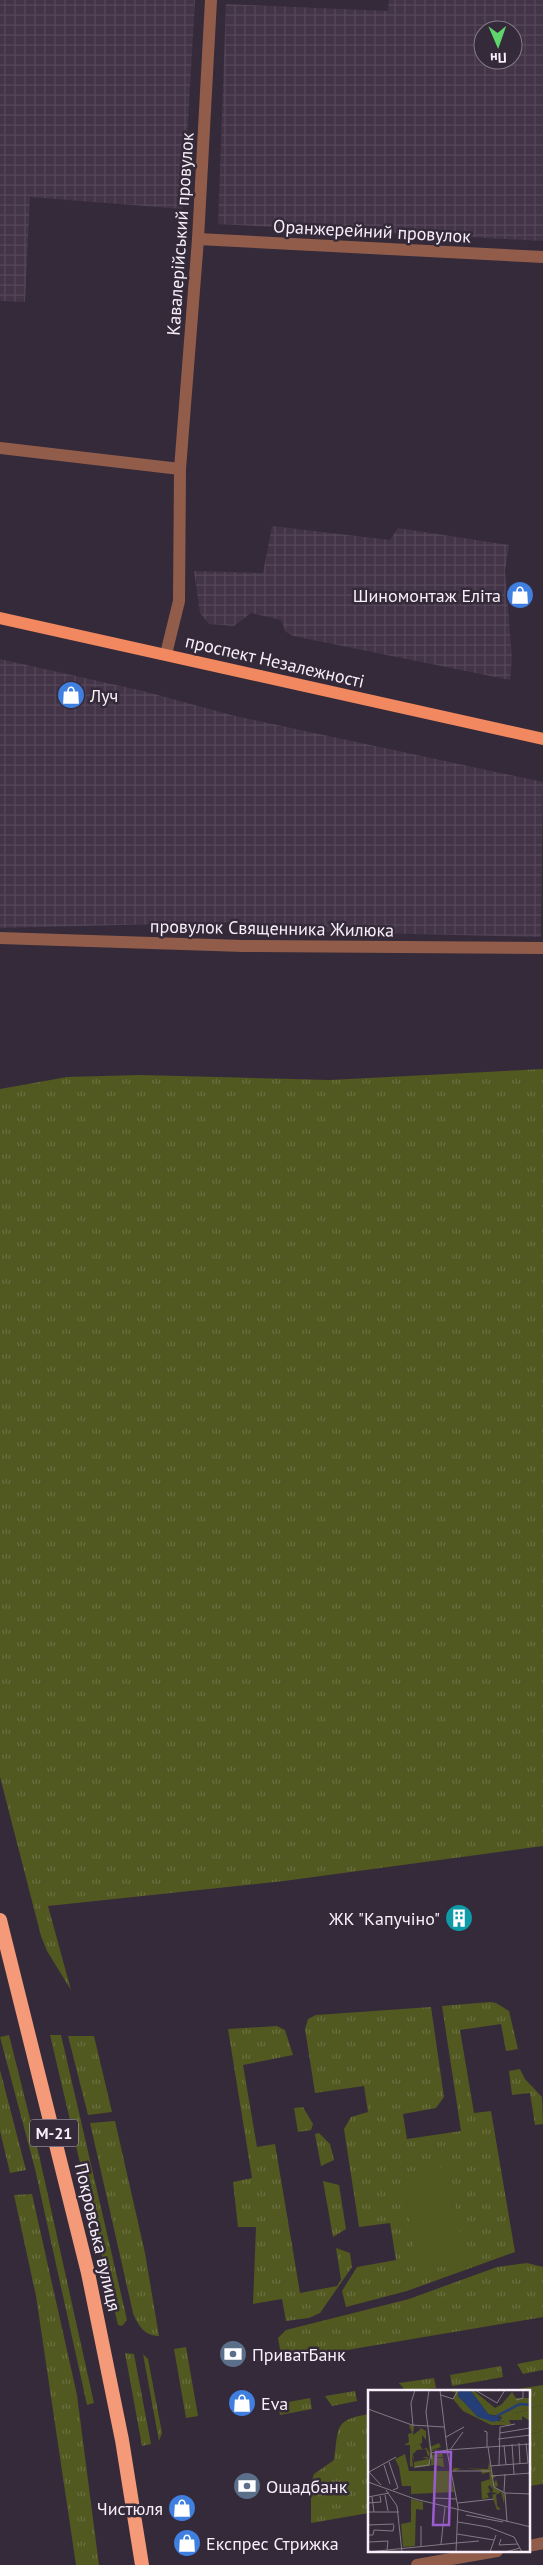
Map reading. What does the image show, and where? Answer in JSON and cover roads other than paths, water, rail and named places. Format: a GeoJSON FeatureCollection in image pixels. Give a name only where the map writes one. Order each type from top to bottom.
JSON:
{"type":"FeatureCollection","features":[{"type":"Feature","properties":{"kind":"highway","name":"Покровська вулиця"},"geometry":{"type":"LineString","coordinates":[[0,1920],[88,2273],[122,2440],[142,2565]]}},
{"type":"Feature","properties":{"kind":"main road","name":"проспект Незалежності"},"geometry":{"type":"LineString","coordinates":[[0,618],[543,739]]}},
{"type":"Feature","properties":{"kind":"street","name":"Кавалерійський провулок"},"geometry":{"type":"LineString","coordinates":[[166,654],[179,601],[180,470],[198,239],[211,0]]}},
{"type":"Feature","properties":{"kind":"street","name":"Оранжерейний провулок"},"geometry":{"type":"LineString","coordinates":[[198,239],[543,257]]}},
{"type":"Feature","properties":{"kind":"street"},"geometry":{"type":"LineString","coordinates":[[0,448],[180,470]]}},
{"type":"Feature","properties":{"kind":"street","name":"провулок Священника Жилюка"},"geometry":{"type":"LineString","coordinates":[[0,938],[243,946],[543,948]]}},
{"type":"Feature","properties":{"kind":"street"},"geometry":{"type":"LineString","coordinates":[[530,2546],[543,2544]]}},
{"type":"Feature","properties":{"kind":"street"},"geometry":{"type":"LineString","coordinates":[[417,2565],[491,2552]]}},
{"type":"Feature","properties":{"kind":"place","name":"Шиномонтаж Еліта"},"geometry":{"type":"Point","coordinates":[520,595]}},
{"type":"Feature","properties":{"kind":"place","name":"Луч"},"geometry":{"type":"Point","coordinates":[71,695]}},
{"type":"Feature","properties":{"kind":"place","name":"ЖК \"Капучіно\""},"geometry":{"type":"Point","coordinates":[459,1918]}},
{"type":"Feature","properties":{"kind":"place","name":"ПриватБанк"},"geometry":{"type":"Point","coordinates":[233,2354]}},
{"type":"Feature","properties":{"kind":"place","name":"Eva"},"geometry":{"type":"Point","coordinates":[242,2403]}},
{"type":"Feature","properties":{"kind":"place","name":"Ощадбанк"},"geometry":{"type":"Point","coordinates":[247,2486]}},
{"type":"Feature","properties":{"kind":"place","name":"Чистюля"},"geometry":{"type":"Point","coordinates":[182,2508]}},
{"type":"Feature","properties":{"kind":"place","name":"Експрес Стрижка"},"geometry":{"type":"Point","coordinates":[187,2543]}}]}
